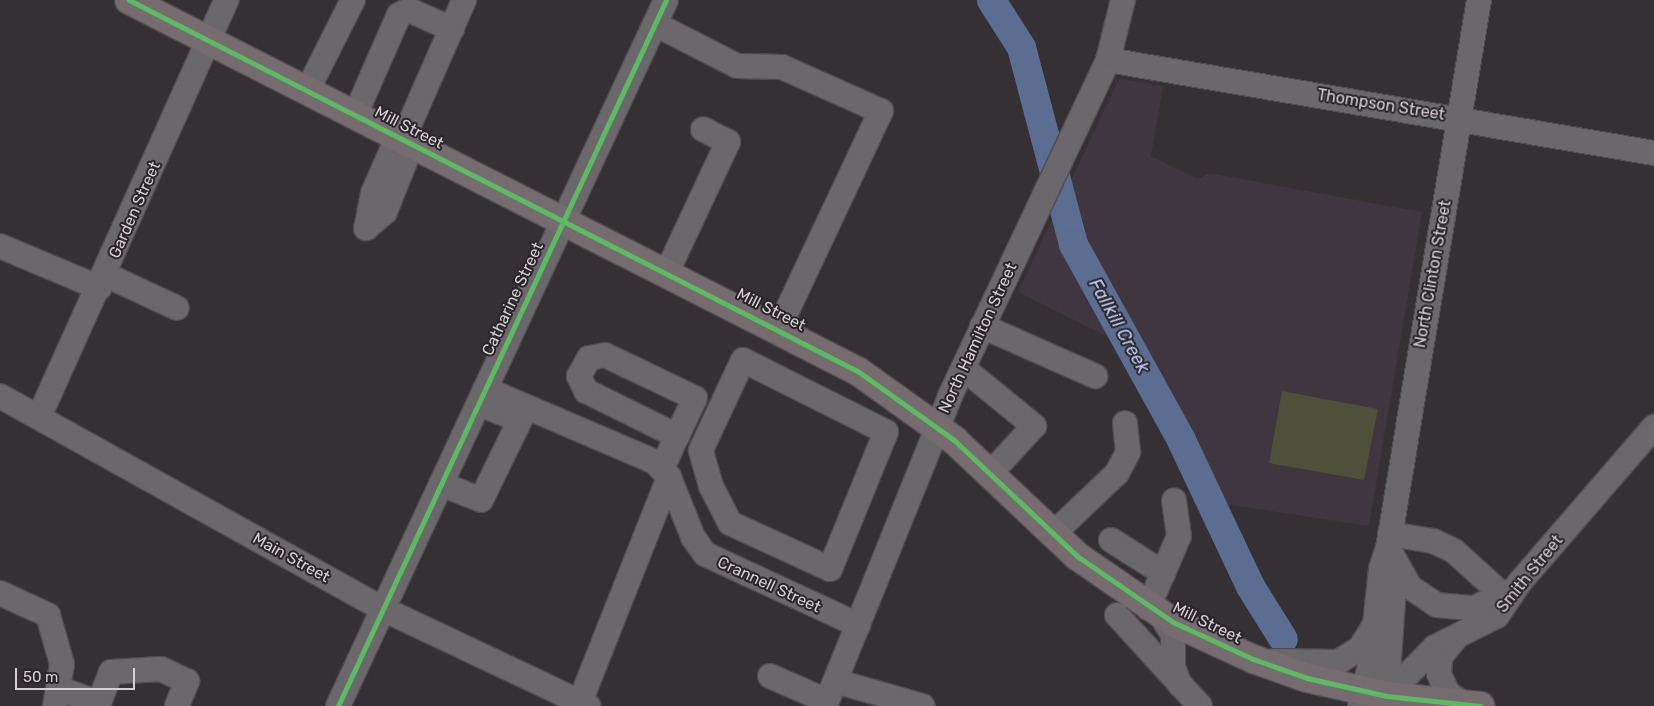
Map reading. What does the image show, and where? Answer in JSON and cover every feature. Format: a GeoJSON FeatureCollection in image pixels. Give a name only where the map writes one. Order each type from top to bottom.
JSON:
{"type":"FeatureCollection","features":[{"type":"Feature","properties":{"kind":"highway","name":"Mill Street"},"geometry":{"type":"LineString","coordinates":[[143,3],[307,91],[779,328],[859,372],[937,426],[990,474],[1052,535],[1154,611],[1253,659],[1386,701],[1473,705]]}},
{"type":"Feature","properties":{"kind":"street","name":"Garden Street"},"geometry":{"type":"LineString","coordinates":[[39,417],[103,282],[226,0]]}},
{"type":"Feature","properties":{"kind":"street"},"geometry":{"type":"LineString","coordinates":[[307,91],[353,0]]}},
{"type":"Feature","properties":{"kind":"street"},"geometry":{"type":"LineString","coordinates":[[404,140],[464,0]]}},
{"type":"Feature","properties":{"kind":"street","name":"Catharine Street"},"geometry":{"type":"LineString","coordinates":[[338,706],[666,0]]}},
{"type":"Feature","properties":{"kind":"street","name":"North Hamilton Street"},"geometry":{"type":"LineString","coordinates":[[829,696],[937,426],[982,326],[1047,193],[1108,60],[1123,0]]}},
{"type":"Feature","properties":{"kind":"street","name":"North Clinton Street"},"geometry":{"type":"LineString","coordinates":[[1386,701],[1377,616],[1381,569],[1389,541],[1480,0]]}},
{"type":"Feature","properties":{"kind":"street"},"geometry":{"type":"LineString","coordinates":[[355,115],[399,15],[408,10],[452,29]]}},
{"type":"Feature","properties":{"kind":"street"},"geometry":{"type":"LineString","coordinates":[[655,24],[737,66],[782,68],[881,112],[779,328]]}},
{"type":"Feature","properties":{"kind":"street","name":"Thompson Street"},"geometry":{"type":"LineString","coordinates":[[1108,60],[1459,118],[1654,153]]}},
{"type":"Feature","properties":{"kind":"street"},"geometry":{"type":"LineString","coordinates":[[667,272],[728,142],[703,129]]}},
{"type":"Feature","properties":{"kind":"street"},"geometry":{"type":"LineString","coordinates":[[0,246],[177,308]]}},
{"type":"Feature","properties":{"kind":"street"},"geometry":{"type":"LineString","coordinates":[[982,326],[1095,376]]}},
{"type":"Feature","properties":{"kind":"street"},"geometry":{"type":"LineString","coordinates":[[584,704],[670,480],[677,436],[695,398],[604,355],[588,358],[579,376],[586,391],[677,436]]}},
{"type":"Feature","properties":{"kind":"street"},"geometry":{"type":"LineString","coordinates":[[743,360],[886,432],[830,569],[730,523],[711,486],[701,450],[743,360]]}},
{"type":"Feature","properties":{"kind":"street"},"geometry":{"type":"LineString","coordinates":[[963,368],[1034,426],[990,474]]}},
{"type":"Feature","properties":{"kind":"street","name":"Main Street"},"geometry":{"type":"LineString","coordinates":[[0,396],[382,609],[584,704]]}},
{"type":"Feature","properties":{"kind":"street"},"geometry":{"type":"LineString","coordinates":[[482,396],[655,462],[670,480],[711,486]]}},
{"type":"Feature","properties":{"kind":"street"},"geometry":{"type":"LineString","coordinates":[[441,484],[481,500],[520,420],[482,396]]}},
{"type":"Feature","properties":{"kind":"street"},"geometry":{"type":"LineString","coordinates":[[1052,535],[1117,474],[1128,452],[1125,423]]}},
{"type":"Feature","properties":{"kind":"street","name":"Smith Street"},"geometry":{"type":"LineString","coordinates":[[1386,701],[1427,653],[1497,616],[1512,589],[1654,427]]}},
{"type":"Feature","properties":{"kind":"street","name":"Crannell Street"},"geometry":{"type":"LineString","coordinates":[[670,480],[693,537],[719,564],[858,626]]}},
{"type":"Feature","properties":{"kind":"street"},"geometry":{"type":"LineString","coordinates":[[1174,500],[1179,536],[1164,573],[1154,611],[1173,635],[1174,667],[1182,688]]}},
{"type":"Feature","properties":{"kind":"street"},"geometry":{"type":"LineString","coordinates":[[1110,540],[1164,573]]}},
{"type":"Feature","properties":{"kind":"street"},"geometry":{"type":"LineString","coordinates":[[1389,541],[1433,542],[1454,551],[1512,589],[1474,608],[1437,605],[1410,586],[1389,541]]}},
{"type":"Feature","properties":{"kind":"street","name":"North Clinton Street"},"geometry":{"type":"LineString","coordinates":[[1386,701],[1394,589],[1389,541]]}},
{"type":"Feature","properties":{"kind":"street"},"geometry":{"type":"LineString","coordinates":[[0,593],[48,614],[60,652],[58,697],[100,703],[111,672],[161,669],[187,681],[177,706]]}},
{"type":"Feature","properties":{"kind":"street"},"geometry":{"type":"LineString","coordinates":[[1117,615],[1200,706]]}},
{"type":"Feature","properties":{"kind":"street"},"geometry":{"type":"LineString","coordinates":[[1253,659],[1338,662],[1360,648],[1377,616]]}},
{"type":"Feature","properties":{"kind":"street"},"geometry":{"type":"LineString","coordinates":[[1461,634],[1443,651],[1439,674],[1448,693],[1473,705]]}},
{"type":"Feature","properties":{"kind":"street"},"geometry":{"type":"LineString","coordinates":[[770,676],[829,696],[923,706]]}},
{"type":"Feature","properties":{"kind":"shaded area"},"geometry":{"type":"Polygon","coordinates":[[[1119,79],[1163,86],[1151,156],[1198,179],[1209,173],[1422,212],[1369,526],[1224,504],[1135,344],[1120,343],[1018,292],[1119,79]]]}},
{"type":"Feature","properties":{"kind":"green space"},"geometry":{"type":"Polygon","coordinates":[[[1282,391],[1378,409],[1364,480],[1269,463],[1282,391]]]}},
{"type":"Feature","properties":{"kind":"waterway","name":"Fallkill Creek"},"geometry":{"type":"LineString","coordinates":[[991,0],[1021,47],[1073,244],[1181,440],[1250,586],[1283,639]]}},
{"type":"Feature","properties":{"kind":"cycle path"},"geometry":{"type":"LineString","coordinates":[[129,0],[859,372],[954,440],[1077,556],[1173,622],[1253,659],[1307,678],[1387,696],[1480,706]]}},
{"type":"Feature","properties":{"kind":"cycle path"},"geometry":{"type":"LineString","coordinates":[[338,706],[666,0]]}}]}
